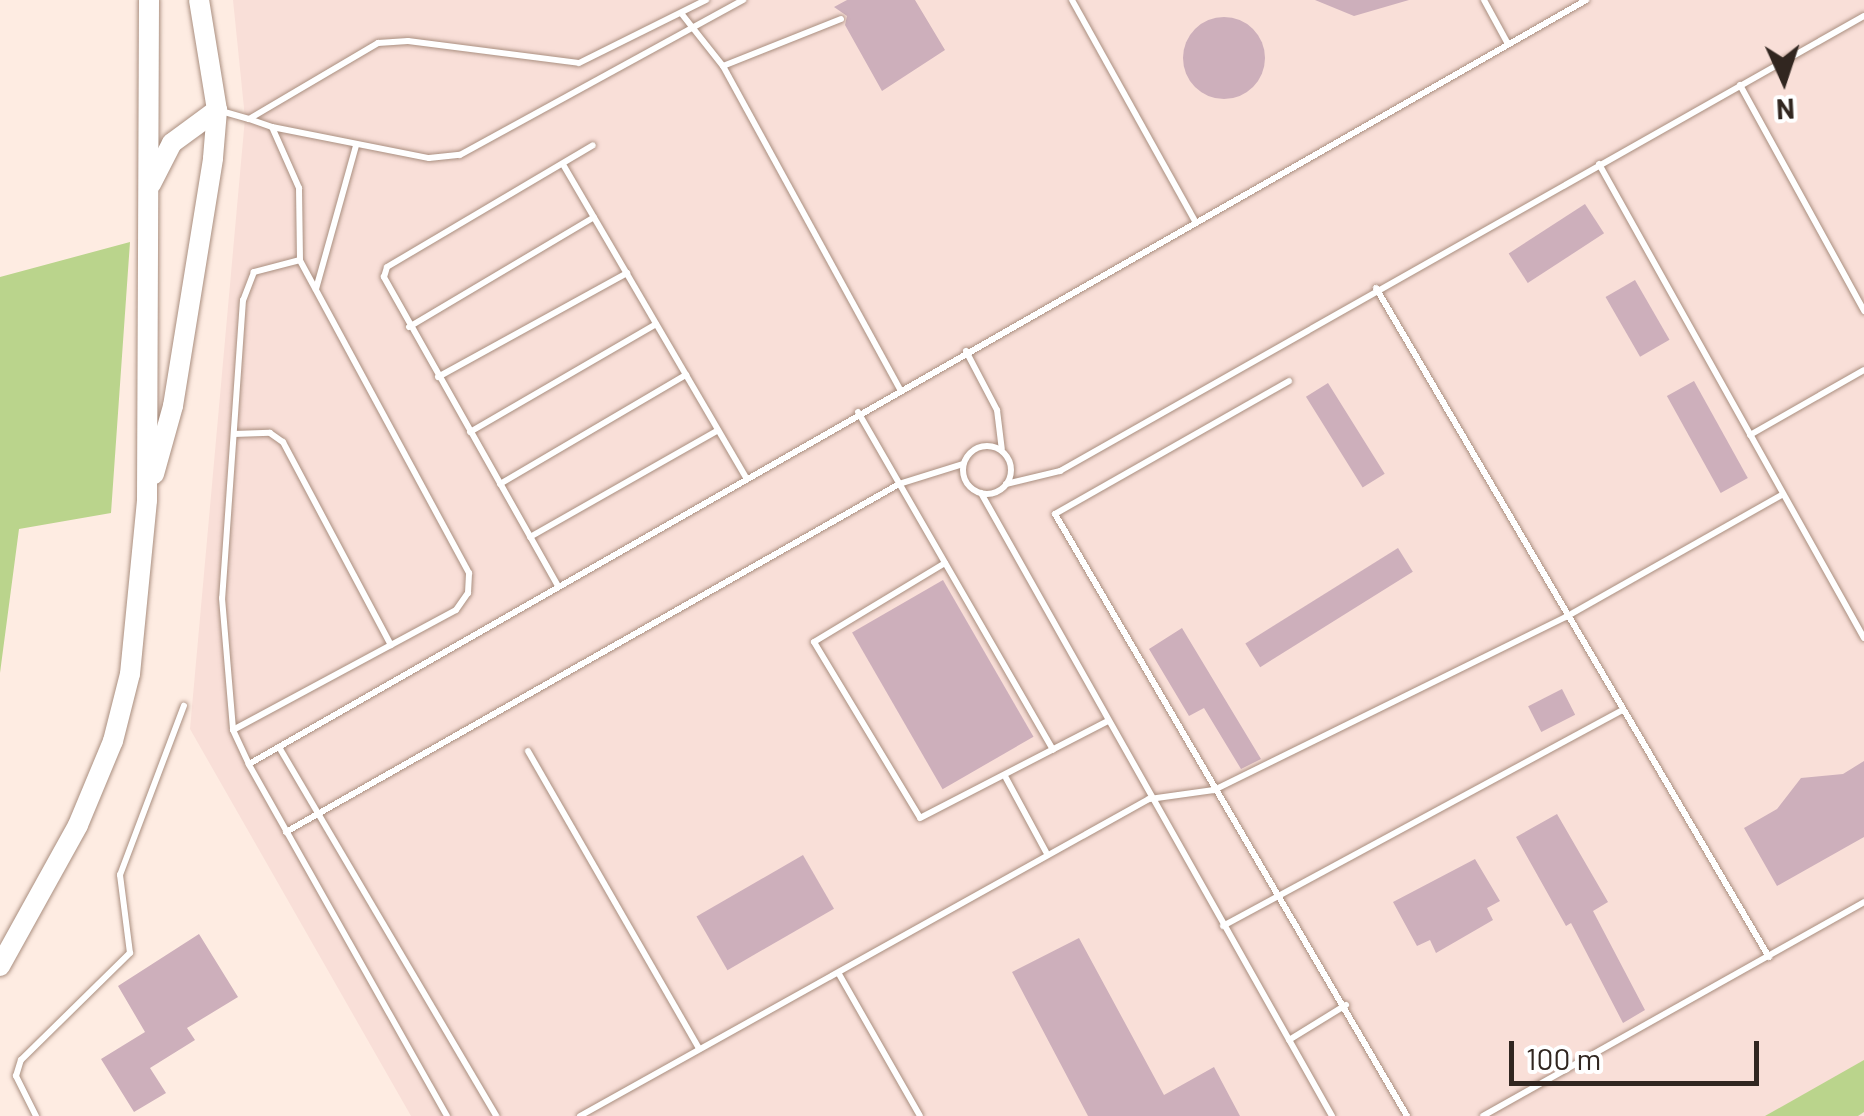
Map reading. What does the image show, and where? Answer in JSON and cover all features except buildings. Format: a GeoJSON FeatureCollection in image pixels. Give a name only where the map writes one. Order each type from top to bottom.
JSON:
{"type":"FeatureCollection","features":[{"type":"Feature","properties":{"kind":"main road"},"geometry":{"type":"LineString","coordinates":[[0,966],[55,873],[113,741],[130,674],[147,500],[149,0]]}},
{"type":"Feature","properties":{"kind":"main road"},"geometry":{"type":"LineString","coordinates":[[147,500],[173,406],[213,158],[216,110],[198,0]]}},
{"type":"Feature","properties":{"kind":"main road"},"geometry":{"type":"LineString","coordinates":[[146,196],[172,143],[216,110]]}},
{"type":"Feature","properties":{"kind":"main road"},"geometry":{"type":"LineString","coordinates":[[172,143],[192,144],[213,158]]}},
{"type":"Feature","properties":{"kind":"lane"},"geometry":{"type":"LineString","coordinates":[[249,120],[378,43],[408,41],[562,66],[601,55],[706,0]]}},
{"type":"Feature","properties":{"kind":"lane"},"geometry":{"type":"LineString","coordinates":[[216,110],[356,146],[429,158],[460,155],[695,30],[743,0]]}},
{"type":"Feature","properties":{"kind":"lane"},"geometry":{"type":"LineString","coordinates":[[1072,0],[1195,222]]}},
{"type":"Feature","properties":{"kind":"lane"},"geometry":{"type":"LineString","coordinates":[[1484,0],[1508,44]]}},
{"type":"Feature","properties":{"kind":"lane"},"geometry":{"type":"LineString","coordinates":[[249,764],[900,388],[1586,0]]}},
{"type":"Feature","properties":{"kind":"lane"},"geometry":{"type":"LineString","coordinates":[[681,13],[723,66],[900,388]]}},
{"type":"Feature","properties":{"kind":"lane"},"geometry":{"type":"LineString","coordinates":[[981,493],[1060,471],[1376,288],[1864,16]]}},
{"type":"Feature","properties":{"kind":"lane"},"geometry":{"type":"LineString","coordinates":[[723,66],[841,18]]}},
{"type":"Feature","properties":{"kind":"lane"},"geometry":{"type":"LineString","coordinates":[[1740,85],[1864,311]]}},
{"type":"Feature","properties":{"kind":"lane"},"geometry":{"type":"LineString","coordinates":[[233,730],[456,610],[468,593],[469,573],[300,260],[299,188],[272,127]]}},
{"type":"Feature","properties":{"kind":"lane"},"geometry":{"type":"LineString","coordinates":[[558,586],[386,286],[387,267],[564,166],[593,145]]}},
{"type":"Feature","properties":{"kind":"lane"},"geometry":{"type":"LineString","coordinates":[[316,290],[356,146]]}},
{"type":"Feature","properties":{"kind":"lane"},"geometry":{"type":"LineString","coordinates":[[1598,164],[1864,638]]}},
{"type":"Feature","properties":{"kind":"lane"},"geometry":{"type":"LineString","coordinates":[[564,166],[746,477]]}},
{"type":"Feature","properties":{"kind":"lane"},"geometry":{"type":"LineString","coordinates":[[409,327],[594,217]]}},
{"type":"Feature","properties":{"kind":"lane"},"geometry":{"type":"LineString","coordinates":[[300,260],[266,265],[248,282],[222,598],[233,730],[286,832],[447,1116]]}},
{"type":"Feature","properties":{"kind":"lane"},"geometry":{"type":"LineString","coordinates":[[438,376],[627,273]]}},
{"type":"Feature","properties":{"kind":"lane"},"geometry":{"type":"LineString","coordinates":[[1376,288],[1621,712],[1769,956]]}},
{"type":"Feature","properties":{"kind":"lane"},"geometry":{"type":"LineString","coordinates":[[470,432],[656,324]]}},
{"type":"Feature","properties":{"kind":"lane"},"geometry":{"type":"LineString","coordinates":[[966,351],[976,377],[997,410],[1002,450],[1011,466],[1006,484]]}},
{"type":"Feature","properties":{"kind":"lane"},"geometry":{"type":"LineString","coordinates":[[1750,435],[1864,370]]}},
{"type":"Feature","properties":{"kind":"lane"},"geometry":{"type":"LineString","coordinates":[[500,484],[686,375]]}},
{"type":"Feature","properties":{"kind":"lane"},"geometry":{"type":"LineString","coordinates":[[1289,381],[1055,514],[1408,1116]]}},
{"type":"Feature","properties":{"kind":"lane"},"geometry":{"type":"LineString","coordinates":[[858,412],[1053,750]]}},
{"type":"Feature","properties":{"kind":"lane"},"geometry":{"type":"LineString","coordinates":[[530,537],[718,430]]}},
{"type":"Feature","properties":{"kind":"lane"},"geometry":{"type":"LineString","coordinates":[[234,434],[270,432],[283,442],[391,645]]}},
{"type":"Feature","properties":{"kind":"lane"},"geometry":{"type":"LineString","coordinates":[[286,832],[900,484],[963,464],[975,449],[1002,450]]}},
{"type":"Feature","properties":{"kind":"lane"},"geometry":{"type":"LineString","coordinates":[[963,464],[966,482],[981,493],[1149,799],[1332,1116]]}},
{"type":"Feature","properties":{"kind":"lane"},"geometry":{"type":"LineString","coordinates":[[580,1116],[1047,852],[1149,799],[1214,790],[1566,617],[1783,494]]}},
{"type":"Feature","properties":{"kind":"lane"},"geometry":{"type":"LineString","coordinates":[[945,564],[814,642],[920,818],[1006,778],[1108,721]]}},
{"type":"Feature","properties":{"kind":"lane"},"geometry":{"type":"LineString","coordinates":[[36,1116],[19,1086],[21,1060],[130,953],[120,874],[184,706]]}},
{"type":"Feature","properties":{"kind":"lane"},"geometry":{"type":"LineString","coordinates":[[1223,926],[1278,893],[1621,712]]}},
{"type":"Feature","properties":{"kind":"lane"},"geometry":{"type":"LineString","coordinates":[[279,747],[496,1116]]}},
{"type":"Feature","properties":{"kind":"lane"},"geometry":{"type":"LineString","coordinates":[[528,751],[699,1048]]}},
{"type":"Feature","properties":{"kind":"lane"},"geometry":{"type":"LineString","coordinates":[[1006,778],[1047,852]]}},
{"type":"Feature","properties":{"kind":"lane"},"geometry":{"type":"LineString","coordinates":[[1483,1116],[1864,902]]}},
{"type":"Feature","properties":{"kind":"lane"},"geometry":{"type":"LineString","coordinates":[[839,973],[920,1116]]}},
{"type":"Feature","properties":{"kind":"lane"},"geometry":{"type":"LineString","coordinates":[[1288,1040],[1346,1005]]}},
{"type":"Feature","properties":{"kind":"shaded area"},"geometry":{"type":"Polygon","coordinates":[[[233,0],[1864,0],[1864,1116],[411,1116],[190,729],[245,118],[233,0]]]}},
{"type":"Feature","properties":{"kind":"green space"},"geometry":{"type":"Polygon","coordinates":[[[130,242],[111,513],[19,529],[0,673],[0,277],[130,242]]]}},
{"type":"Feature","properties":{"kind":"green space"},"geometry":{"type":"Polygon","coordinates":[[[1864,1060],[1864,1112],[1858,1116],[1765,1116],[1864,1060]]]}}]}
